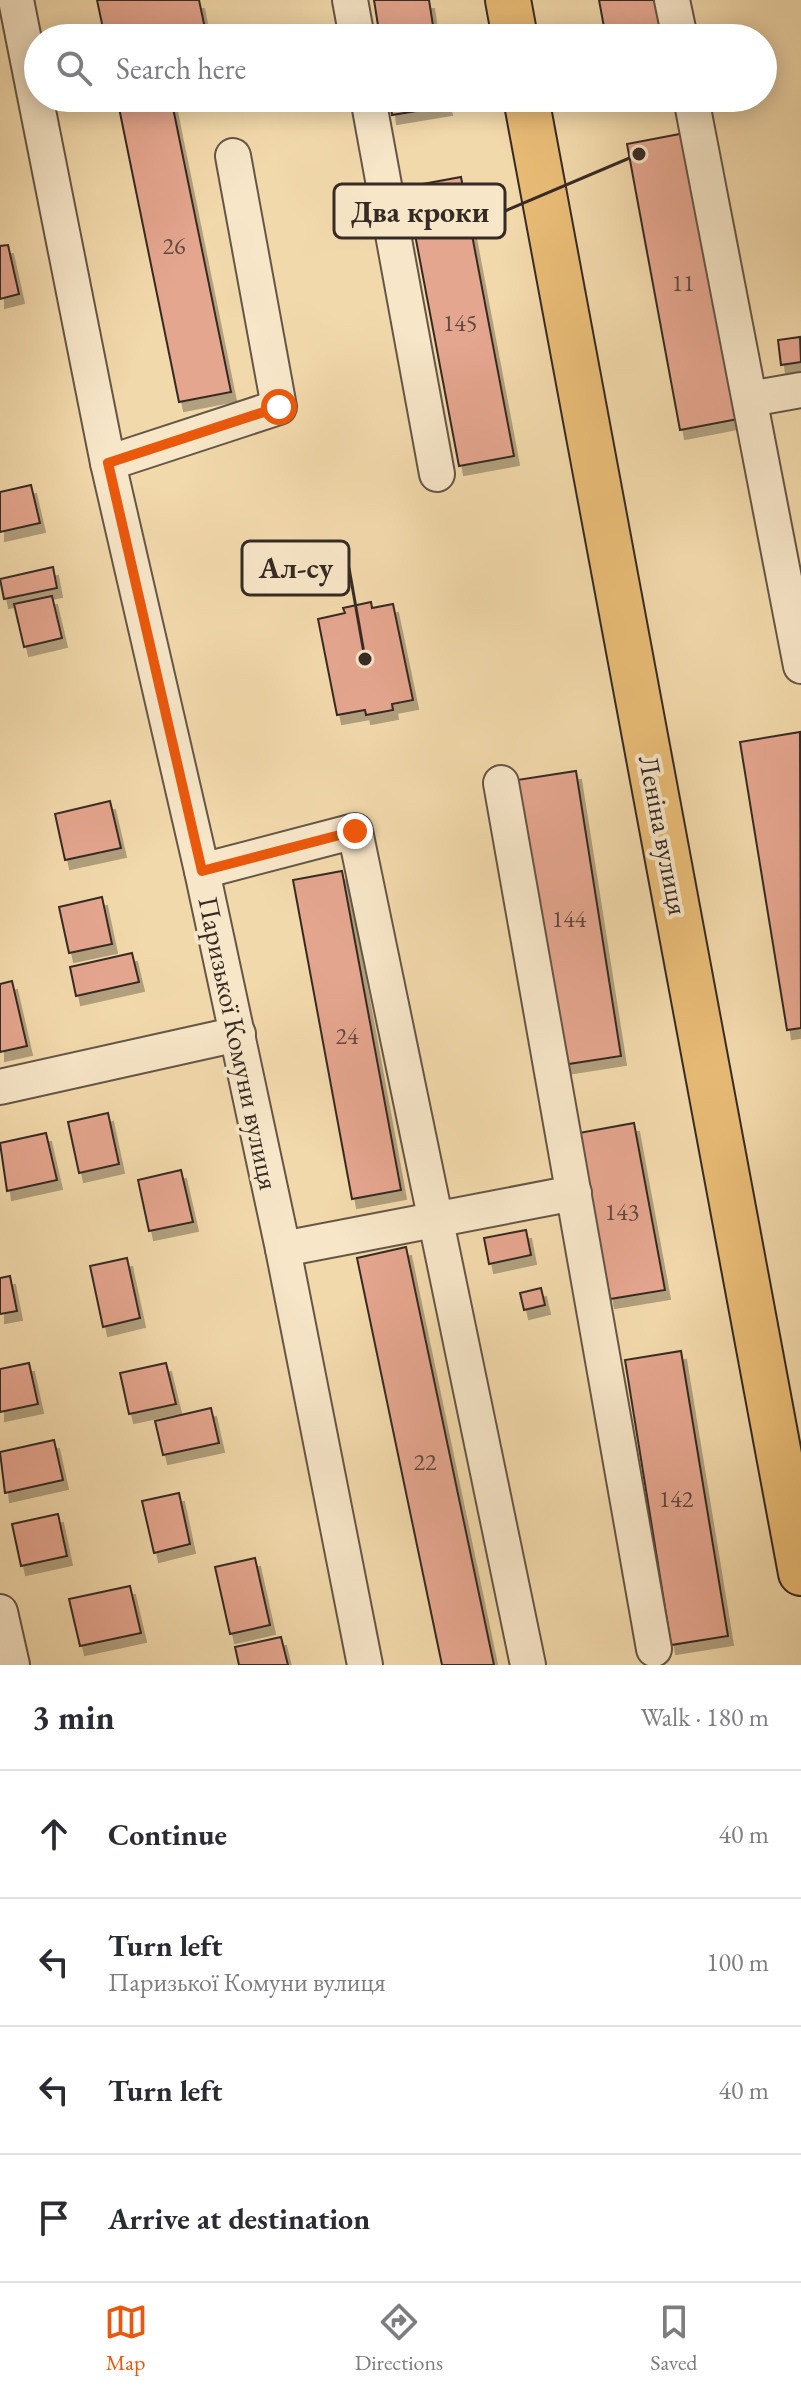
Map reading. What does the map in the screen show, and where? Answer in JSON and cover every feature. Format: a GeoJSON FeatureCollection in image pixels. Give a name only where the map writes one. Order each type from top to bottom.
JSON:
{"type":"FeatureCollection","features":[{"type":"Feature","properties":{"kind":"main road"},"geometry":{"type":"LineString","coordinates":[[508,0],[512,24]]}},
{"type":"Feature","properties":{"kind":"main road","name":"Леніна вулиця"},"geometry":{"type":"LineString","coordinates":[[529,112],[801,1573]]}},
{"type":"Feature","properties":{"kind":"street","name":"Паризької Комуни вулиця"},"geometry":{"type":"LineString","coordinates":[[16,0],[24,40]]}},
{"type":"Feature","properties":{"kind":"street"},"geometry":{"type":"LineString","coordinates":[[350,0],[354,24]]}},
{"type":"Feature","properties":{"kind":"street"},"geometry":{"type":"LineString","coordinates":[[672,0],[677,24]]}},
{"type":"Feature","properties":{"kind":"street","name":"Паризької Комуни вулиця"},"geometry":{"type":"LineString","coordinates":[[38,112],[108,463],[238,1034],[365,1665]]}},
{"type":"Feature","properties":{"kind":"street"},"geometry":{"type":"LineString","coordinates":[[371,112],[437,474]]}},
{"type":"Feature","properties":{"kind":"street"},"geometry":{"type":"LineString","coordinates":[[694,112],[801,666]]}},
{"type":"Feature","properties":{"kind":"street"},"geometry":{"type":"LineString","coordinates":[[108,463],[279,407],[233,156]]}},
{"type":"Feature","properties":{"kind":"street"},"geometry":{"type":"LineString","coordinates":[[750,399],[801,390]]}},
{"type":"Feature","properties":{"kind":"street"},"geometry":{"type":"LineString","coordinates":[[501,783],[654,1649]]}},
{"type":"Feature","properties":{"kind":"street"},"geometry":{"type":"LineString","coordinates":[[202,871],[355,831],[528,1665]]}},
{"type":"Feature","properties":{"kind":"street"},"geometry":{"type":"LineString","coordinates":[[0,1087],[238,1034]]}},
{"type":"Feature","properties":{"kind":"street"},"geometry":{"type":"LineString","coordinates":[[283,1249],[574,1193]]}},
{"type":"Feature","properties":{"kind":"street"},"geometry":{"type":"LineString","coordinates":[[0,1612],[12,1665]]}},
{"type":"Feature","properties":{"kind":"building"},"geometry":{"type":"Polygon","coordinates":[[[97,0],[199,0],[204,24],[102,24],[97,0]]]}},
{"type":"Feature","properties":{"kind":"building"},"geometry":{"type":"Polygon","coordinates":[[[374,0],[429,0],[433,24],[378,24],[374,0]]]}},
{"type":"Feature","properties":{"kind":"building"},"geometry":{"type":"Polygon","coordinates":[[[599,0],[656,0],[660,24],[603,24],[599,0]]]}},
{"type":"Feature","properties":{"kind":"building"},"geometry":{"type":"Polygon","coordinates":[[[120,112],[174,112],[231,392],[179,402],[120,112]]]}},
{"type":"Feature","properties":{"kind":"building"},"geometry":{"type":"Polygon","coordinates":[[[685,133],[738,419],[680,430],[627,144],[685,133]]]}},
{"type":"Feature","properties":{"kind":"building"},"geometry":{"type":"Polygon","coordinates":[[[461,177],[514,456],[459,466],[406,187],[461,177]]]}},
{"type":"Feature","properties":{"kind":"building"},"geometry":{"type":"Polygon","coordinates":[[[8,245],[19,294],[0,299],[0,246],[8,245]]]}},
{"type":"Feature","properties":{"kind":"building"},"geometry":{"type":"Polygon","coordinates":[[[800,337],[801,362],[781,365],[778,340],[800,337]]]}},
{"type":"Feature","properties":{"kind":"building"},"geometry":{"type":"Polygon","coordinates":[[[31,485],[40,523],[0,532],[0,492],[31,485]]]}},
{"type":"Feature","properties":{"kind":"building"},"geometry":{"type":"Polygon","coordinates":[[[53,567],[57,588],[4,599],[0,579],[53,567]]]}},
{"type":"Feature","properties":{"kind":"building"},"geometry":{"type":"Polygon","coordinates":[[[52,596],[62,638],[24,647],[14,604],[52,596]]]}},
{"type":"Feature","properties":{"kind":"building"},"geometry":{"type":"Polygon","coordinates":[[[371,602],[372,608],[393,604],[413,700],[392,704],[393,710],[366,715],[365,710],[337,715],[318,619],[345,613],[343,608],[371,602]]]}},
{"type":"Feature","properties":{"kind":"building"},"geometry":{"type":"Polygon","coordinates":[[[800,732],[801,1028],[787,1030],[740,742],[800,732]]]}},
{"type":"Feature","properties":{"kind":"building"},"geometry":{"type":"Polygon","coordinates":[[[576,771],[621,1056],[562,1065],[517,780],[576,771]]]}},
{"type":"Feature","properties":{"kind":"building"},"geometry":{"type":"Polygon","coordinates":[[[110,801],[121,848],[65,860],[55,814],[110,801]]]}},
{"type":"Feature","properties":{"kind":"building"},"geometry":{"type":"Polygon","coordinates":[[[342,871],[401,1190],[352,1199],[293,880],[342,871]]]}},
{"type":"Feature","properties":{"kind":"building"},"geometry":{"type":"Polygon","coordinates":[[[102,897],[112,944],[69,953],[59,907],[102,897]]]}},
{"type":"Feature","properties":{"kind":"building"},"geometry":{"type":"Polygon","coordinates":[[[132,953],[139,982],[76,996],[70,967],[132,953]]]}},
{"type":"Feature","properties":{"kind":"building"},"geometry":{"type":"Polygon","coordinates":[[[12,981],[27,1046],[0,1052],[0,984],[12,981]]]}},
{"type":"Feature","properties":{"kind":"building"},"geometry":{"type":"Polygon","coordinates":[[[108,1113],[119,1164],[79,1173],[68,1122],[108,1113]]]}},
{"type":"Feature","properties":{"kind":"building"},"geometry":{"type":"Polygon","coordinates":[[[634,1123],[665,1290],[610,1299],[579,1133],[634,1123]]]}},
{"type":"Feature","properties":{"kind":"building"},"geometry":{"type":"Polygon","coordinates":[[[46,1133],[57,1180],[7,1191],[0,1143],[46,1133]]]}},
{"type":"Feature","properties":{"kind":"building"},"geometry":{"type":"Polygon","coordinates":[[[181,1170],[193,1222],[149,1231],[138,1180],[181,1170]]]}},
{"type":"Feature","properties":{"kind":"building"},"geometry":{"type":"Polygon","coordinates":[[[526,1230],[531,1255],[489,1264],[484,1238],[526,1230]]]}},
{"type":"Feature","properties":{"kind":"building"},"geometry":{"type":"Polygon","coordinates":[[[406,1247],[494,1665],[442,1665],[357,1258],[406,1247]]]}},
{"type":"Feature","properties":{"kind":"building"},"geometry":{"type":"Polygon","coordinates":[[[127,1258],[140,1318],[103,1327],[90,1266],[127,1258]]]}},
{"type":"Feature","properties":{"kind":"building"},"geometry":{"type":"Polygon","coordinates":[[[10,1276],[17,1311],[0,1314],[0,1278],[10,1276]]]}},
{"type":"Feature","properties":{"kind":"building"},"geometry":{"type":"Polygon","coordinates":[[[541,1288],[545,1305],[524,1310],[520,1293],[541,1288]]]}},
{"type":"Feature","properties":{"kind":"building"},"geometry":{"type":"Polygon","coordinates":[[[681,1351],[728,1636],[671,1645],[625,1360],[681,1351]]]}},
{"type":"Feature","properties":{"kind":"building"},"geometry":{"type":"Polygon","coordinates":[[[29,1363],[38,1404],[0,1412],[0,1369],[29,1363]]]}},
{"type":"Feature","properties":{"kind":"building"},"geometry":{"type":"Polygon","coordinates":[[[166,1363],[176,1404],[129,1414],[120,1373],[166,1363]]]}},
{"type":"Feature","properties":{"kind":"building"},"geometry":{"type":"Polygon","coordinates":[[[211,1408],[219,1443],[163,1455],[155,1421],[211,1408]]]}},
{"type":"Feature","properties":{"kind":"building"},"geometry":{"type":"Polygon","coordinates":[[[54,1440],[63,1480],[5,1493],[0,1452],[54,1440]]]}},
{"type":"Feature","properties":{"kind":"building"},"geometry":{"type":"Polygon","coordinates":[[[179,1493],[190,1544],[154,1553],[142,1501],[179,1493]]]}},
{"type":"Feature","properties":{"kind":"building"},"geometry":{"type":"Polygon","coordinates":[[[58,1514],[67,1556],[21,1566],[12,1524],[58,1514]]]}},
{"type":"Feature","properties":{"kind":"building"},"geometry":{"type":"Polygon","coordinates":[[[255,1558],[270,1625],[230,1634],[215,1567],[255,1558]]]}},
{"type":"Feature","properties":{"kind":"building"},"geometry":{"type":"Polygon","coordinates":[[[130,1586],[141,1633],[80,1646],[69,1599],[130,1586]]]}},
{"type":"Feature","properties":{"kind":"building"},"geometry":{"type":"Polygon","coordinates":[[[281,1637],[288,1665],[239,1665],[235,1647],[281,1637]]]}},
{"type":"Feature","properties":{"kind":"place","name":"Два кроки"},"geometry":{"type":"Point","coordinates":[639,154]}},
{"type":"Feature","properties":{"kind":"place","name":"Ал-су"},"geometry":{"type":"Point","coordinates":[365,659]}},
{"type":"Feature","properties":{"kind":"route"},"geometry":{"type":"LineString","coordinates":[[279,407],[108,463],[202,871],[355,831]]}}]}
